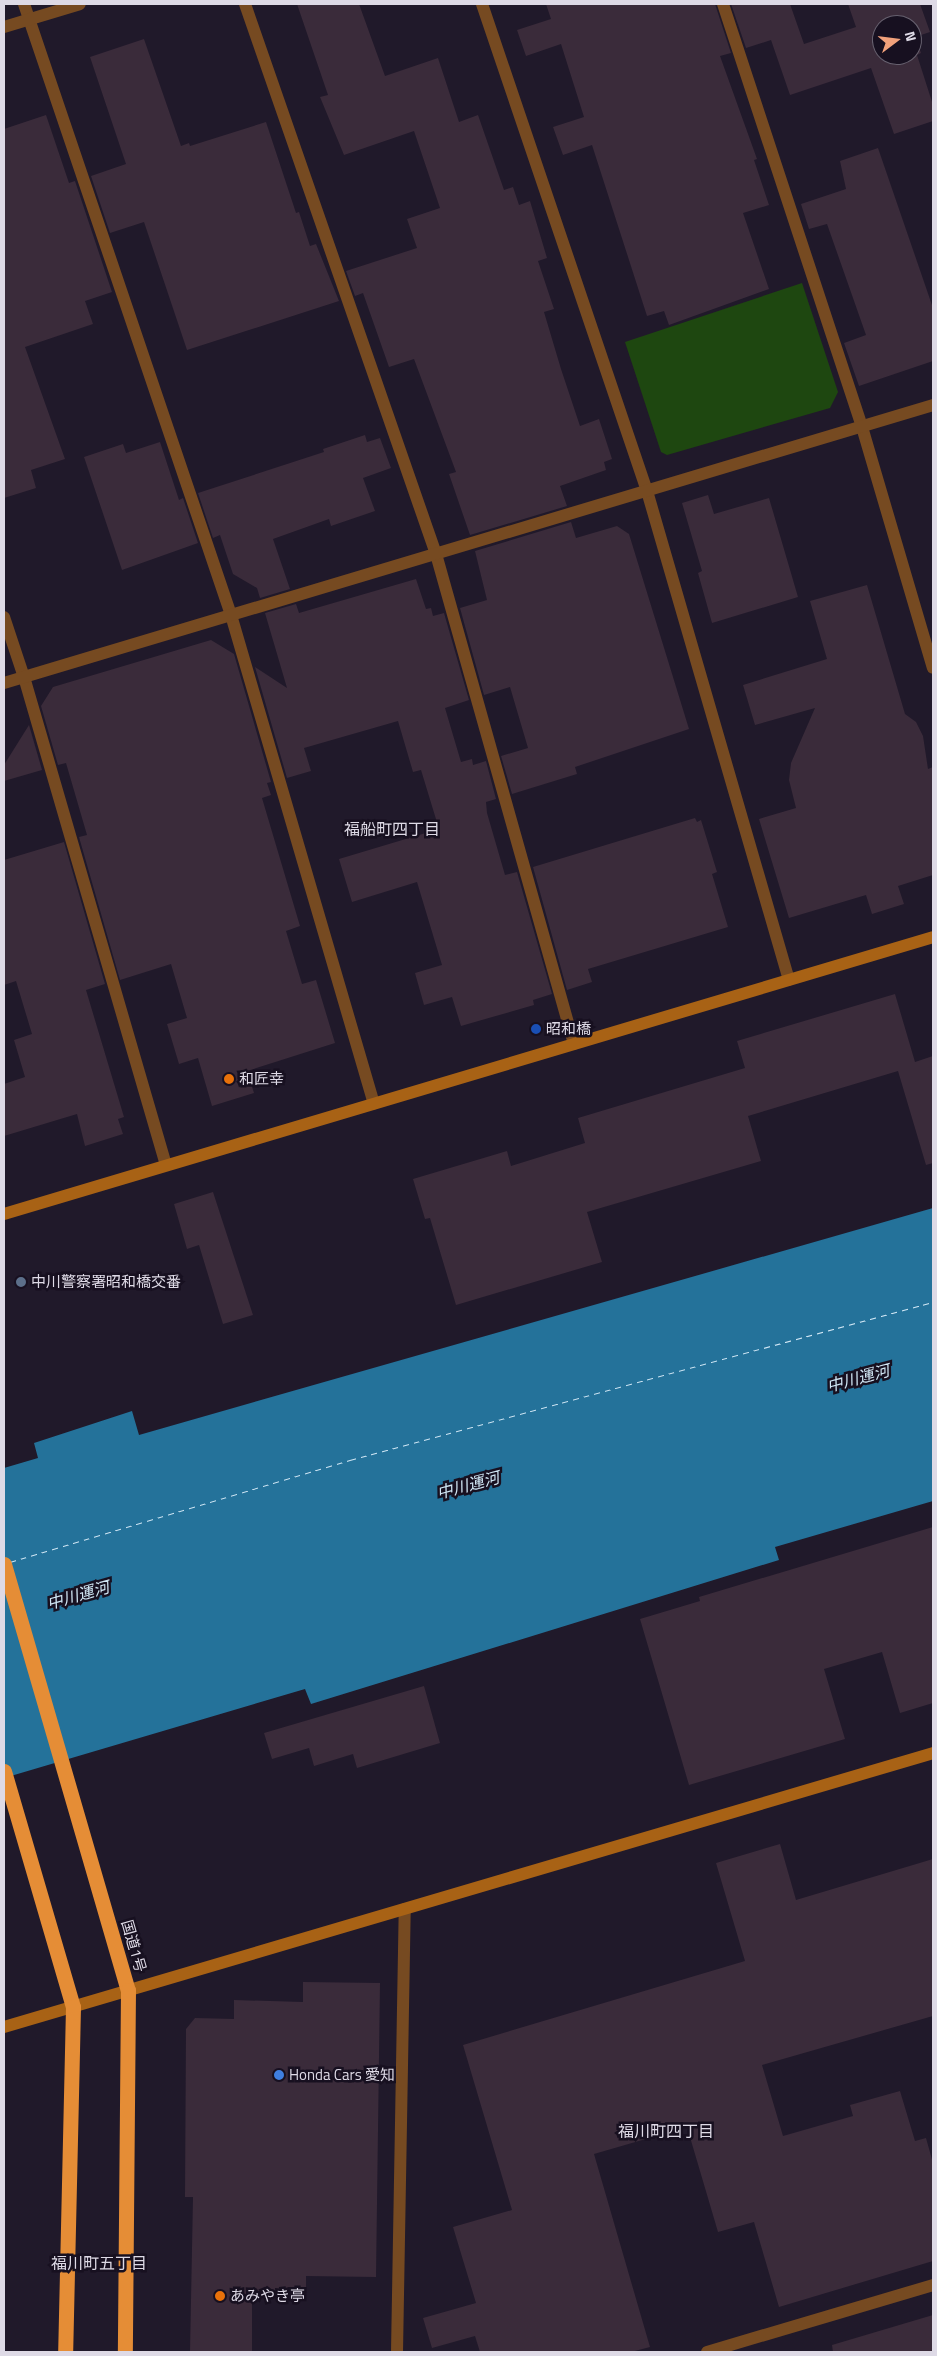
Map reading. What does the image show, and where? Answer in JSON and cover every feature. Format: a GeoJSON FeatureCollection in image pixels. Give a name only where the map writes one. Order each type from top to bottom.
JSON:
{"type":"FeatureCollection","features":[{"type":"Feature","properties":{"kind":"highway","name":"国道1号"},"geometry":{"type":"LineString","coordinates":[[4,1564],[128,1990],[125,2352]]}},
{"type":"Feature","properties":{"kind":"highway"},"geometry":{"type":"LineString","coordinates":[[4,1771],[73,2007],[65,2352]]}},
{"type":"Feature","properties":{"kind":"street"},"geometry":{"type":"LineString","coordinates":[[24,4],[231,615],[374,1104]]}},
{"type":"Feature","properties":{"kind":"street"},"geometry":{"type":"LineString","coordinates":[[4,27],[80,4]]}},
{"type":"Feature","properties":{"kind":"street"},"geometry":{"type":"LineString","coordinates":[[245,4],[436,554],[574,1044]]}},
{"type":"Feature","properties":{"kind":"street"},"geometry":{"type":"LineString","coordinates":[[482,4],[647,491],[790,980]]}},
{"type":"Feature","properties":{"kind":"street"},"geometry":{"type":"LineString","coordinates":[[723,4],[862,426],[933,668]]}},
{"type":"Feature","properties":{"kind":"street"},"geometry":{"type":"LineString","coordinates":[[4,683],[933,405]]}},
{"type":"Feature","properties":{"kind":"street"},"geometry":{"type":"LineString","coordinates":[[4,617],[24,677],[166,1165]]}},
{"type":"Feature","properties":{"kind":"street"},"geometry":{"type":"LineString","coordinates":[[4,1214],[933,938]]}},
{"type":"Feature","properties":{"kind":"street"},"geometry":{"type":"LineString","coordinates":[[4,2027],[933,1753]]}},
{"type":"Feature","properties":{"kind":"street"},"geometry":{"type":"LineString","coordinates":[[397,2352],[405,1909]]}},
{"type":"Feature","properties":{"kind":"street"},"geometry":{"type":"LineString","coordinates":[[707,2352],[734,2348],[933,2285]]}},
{"type":"Feature","properties":{"kind":"green space"},"geometry":{"type":"Polygon","coordinates":[[[802,283],[838,392],[830,408],[667,455],[661,452],[625,342],[802,283]]]}},
{"type":"Feature","properties":{"kind":"water","name":"中川運河"},"geometry":{"type":"Polygon","coordinates":[[[933,1208],[933,1501],[775,1547],[779,1560],[311,1704],[305,1689],[4,1778],[4,1468],[38,1458],[34,1443],[132,1411],[139,1435],[933,1208]]]}},
{"type":"Feature","properties":{"kind":"building"},"geometry":{"type":"Polygon","coordinates":[[[297,4],[359,4],[385,76],[438,58],[459,122],[478,115],[504,190],[513,187],[519,205],[530,201],[547,258],[538,261],[554,309],[544,312],[561,369],[580,426],[599,419],[612,459],[604,462],[606,470],[560,486],[567,506],[470,535],[449,474],[456,472],[414,359],[389,367],[363,293],[355,296],[346,271],[417,248],[407,219],[440,208],[414,131],[344,155],[320,97],[328,95],[297,4]]]}},
{"type":"Feature","properties":{"kind":"building"},"geometry":{"type":"Polygon","coordinates":[[[546,4],[715,4],[731,53],[720,56],[757,159],[754,160],[769,205],[743,213],[769,289],[669,325],[664,311],[647,316],[592,145],[563,155],[553,127],[584,117],[561,44],[526,56],[517,30],[551,19],[546,4]]]}},
{"type":"Feature","properties":{"kind":"building"},"geometry":{"type":"Polygon","coordinates":[[[731,4],[790,4],[804,44],[856,27],[848,4],[920,4],[930,32],[922,35],[922,15],[872,15],[872,65],[920,65],[933,105],[933,121],[894,134],[871,68],[790,95],[771,40],[746,48],[731,4]]]}},
{"type":"Feature","properties":{"kind":"building"},"geometry":{"type":"Polygon","coordinates":[[[144,39],[181,146],[189,143],[190,146],[266,122],[296,213],[299,212],[310,246],[316,244],[339,301],[187,350],[144,222],[110,233],[91,176],[126,164],[90,57],[144,39]]]}},
{"type":"Feature","properties":{"kind":"building"},"geometry":{"type":"Polygon","coordinates":[[[46,115],[69,183],[75,181],[112,292],[85,301],[93,324],[25,347],[65,459],[31,470],[36,488],[4,498],[4,129],[46,115]]]}},
{"type":"Feature","properties":{"kind":"building"},"geometry":{"type":"Polygon","coordinates":[[[878,148],[933,308],[933,361],[859,386],[844,343],[866,335],[827,224],[809,229],[801,204],[846,189],[840,161],[878,148]]]}},
{"type":"Feature","properties":{"kind":"building"},"geometry":{"type":"Polygon","coordinates":[[[365,435],[367,442],[380,438],[391,468],[363,478],[375,511],[331,526],[329,519],[273,539],[290,589],[260,598],[257,588],[233,574],[220,535],[213,538],[198,493],[324,452],[323,449],[365,435]]]}},
{"type":"Feature","properties":{"kind":"building"},"geometry":{"type":"Polygon","coordinates":[[[160,442],[179,500],[183,498],[198,543],[122,570],[84,457],[123,444],[126,453],[160,442]]]}},
{"type":"Feature","properties":{"kind":"building"},"geometry":{"type":"Polygon","coordinates":[[[708,495],[714,514],[769,498],[798,597],[712,623],[698,573],[702,571],[682,503],[708,495]]]}},
{"type":"Feature","properties":{"kind":"building"},"geometry":{"type":"Polygon","coordinates":[[[571,522],[576,538],[617,526],[629,534],[689,729],[575,767],[577,774],[512,794],[501,756],[528,748],[510,687],[484,695],[460,608],[487,600],[475,551],[571,522]]]}},
{"type":"Feature","properties":{"kind":"building"},"geometry":{"type":"Polygon","coordinates":[[[416,579],[426,609],[431,608],[433,616],[444,613],[469,700],[445,708],[461,762],[472,759],[473,765],[486,761],[496,799],[486,802],[487,813],[505,875],[517,872],[552,994],[533,1000],[534,1005],[461,1026],[452,997],[424,1005],[415,973],[442,965],[417,882],[352,902],[339,859],[439,829],[421,770],[413,772],[398,721],[304,748],[311,771],[287,778],[255,667],[287,688],[265,613],[296,604],[299,613],[416,579]]]}},
{"type":"Feature","properties":{"kind":"building"},"geometry":{"type":"Polygon","coordinates":[[[867,585],[905,714],[916,722],[923,736],[928,769],[933,767],[933,875],[898,886],[904,904],[872,914],[866,895],[789,918],[759,819],[796,808],[789,780],[791,763],[815,708],[755,725],[743,685],[827,659],[810,601],[867,585]]]}},
{"type":"Feature","properties":{"kind":"building"},"geometry":{"type":"Polygon","coordinates":[[[211,640],[234,654],[271,782],[267,783],[271,795],[262,798],[300,926],[286,931],[302,984],[316,980],[335,1043],[247,1071],[254,1093],[212,1106],[198,1058],[179,1064],[167,1024],[187,1018],[171,964],[120,980],[79,837],[87,835],[66,763],[58,765],[41,706],[53,687],[211,640]]]}},
{"type":"Feature","properties":{"kind":"building"},"geometry":{"type":"Polygon","coordinates":[[[29,725],[42,770],[4,781],[4,765],[29,725]]]}},
{"type":"Feature","properties":{"kind":"building"},"geometry":{"type":"Polygon","coordinates":[[[695,818],[697,822],[701,820],[717,872],[712,874],[728,927],[588,969],[592,982],[567,990],[533,867],[695,818]]]}},
{"type":"Feature","properties":{"kind":"building"},"geometry":{"type":"Polygon","coordinates":[[[64,842],[105,984],[86,990],[124,1117],[118,1119],[123,1134],[85,1146],[77,1114],[4,1136],[4,1084],[25,1077],[14,1040],[32,1034],[16,981],[4,985],[4,860],[64,842]]]}},
{"type":"Feature","properties":{"kind":"building"},"geometry":{"type":"Polygon","coordinates":[[[895,994],[915,1062],[933,1056],[933,1163],[926,1165],[898,1071],[748,1116],[761,1161],[587,1212],[602,1262],[456,1305],[430,1218],[425,1219],[413,1179],[507,1151],[511,1166],[585,1143],[578,1118],[745,1068],[737,1041],[895,994]]]}},
{"type":"Feature","properties":{"kind":"building"},"geometry":{"type":"Polygon","coordinates":[[[213,1192],[253,1315],[223,1324],[199,1245],[187,1249],[174,1204],[213,1192]]]}},
{"type":"Feature","properties":{"kind":"building"},"geometry":{"type":"Polygon","coordinates":[[[933,1527],[933,1703],[900,1713],[882,1652],[824,1669],[845,1739],[689,1785],[640,1619],[700,1601],[699,1597],[933,1527]]]}},
{"type":"Feature","properties":{"kind":"building"},"geometry":{"type":"Polygon","coordinates":[[[424,1686],[440,1743],[357,1768],[353,1754],[314,1766],[309,1748],[272,1759],[264,1733],[424,1686]]]}},
{"type":"Feature","properties":{"kind":"building"},"geometry":{"type":"Polygon","coordinates":[[[780,1844],[796,1900],[933,1859],[933,2016],[762,2065],[783,2136],[853,2116],[850,2105],[900,2091],[915,2141],[926,2138],[933,2163],[933,2261],[779,2307],[754,2222],[718,2232],[687,2127],[594,2154],[650,2347],[631,2352],[480,2352],[475,2336],[432,2348],[423,2318],[476,2303],[453,2227],[512,2210],[463,2045],[745,1961],[716,1863],[780,1844]]]}},
{"type":"Feature","properties":{"kind":"building"},"geometry":{"type":"Polygon","coordinates":[[[303,1982],[380,1983],[376,2277],[306,2276],[306,2295],[252,2294],[252,2352],[190,2352],[193,2197],[185,2197],[186,2029],[195,2018],[234,2019],[234,2000],[303,2002],[303,1982]]]}},
{"type":"Feature","properties":{"kind":"building"},"geometry":{"type":"Polygon","coordinates":[[[933,2315],[933,2352],[833,2352],[832,2345],[933,2315]]]}},
{"type":"Feature","properties":{"kind":"ferry route"},"geometry":{"type":"LineString","coordinates":[[10,1562],[350,1460],[933,1302]]}},
{"type":"Feature","properties":{"kind":"place","name":"昭和橋"},"geometry":{"type":"Point","coordinates":[536,1029]}},
{"type":"Feature","properties":{"kind":"place","name":"和匠幸"},"geometry":{"type":"Point","coordinates":[229,1079]}},
{"type":"Feature","properties":{"kind":"place","name":"中川警察署昭和橋交番"},"geometry":{"type":"Point","coordinates":[21,1282]}},
{"type":"Feature","properties":{"kind":"place","name":"Honda Cars 愛知"},"geometry":{"type":"Point","coordinates":[279,2075]}},
{"type":"Feature","properties":{"kind":"place","name":"あみやき亭"},"geometry":{"type":"Point","coordinates":[220,2296]}},
{"type":"Feature","properties":{"kind":"district","name":"福船町四丁目"},"geometry":{"type":"Point","coordinates":[392,829]}},
{"type":"Feature","properties":{"kind":"district","name":"福川町四丁目"},"geometry":{"type":"Point","coordinates":[666,2131]}},
{"type":"Feature","properties":{"kind":"district","name":"福川町五丁目"},"geometry":{"type":"Point","coordinates":[99,2263]}}]}
